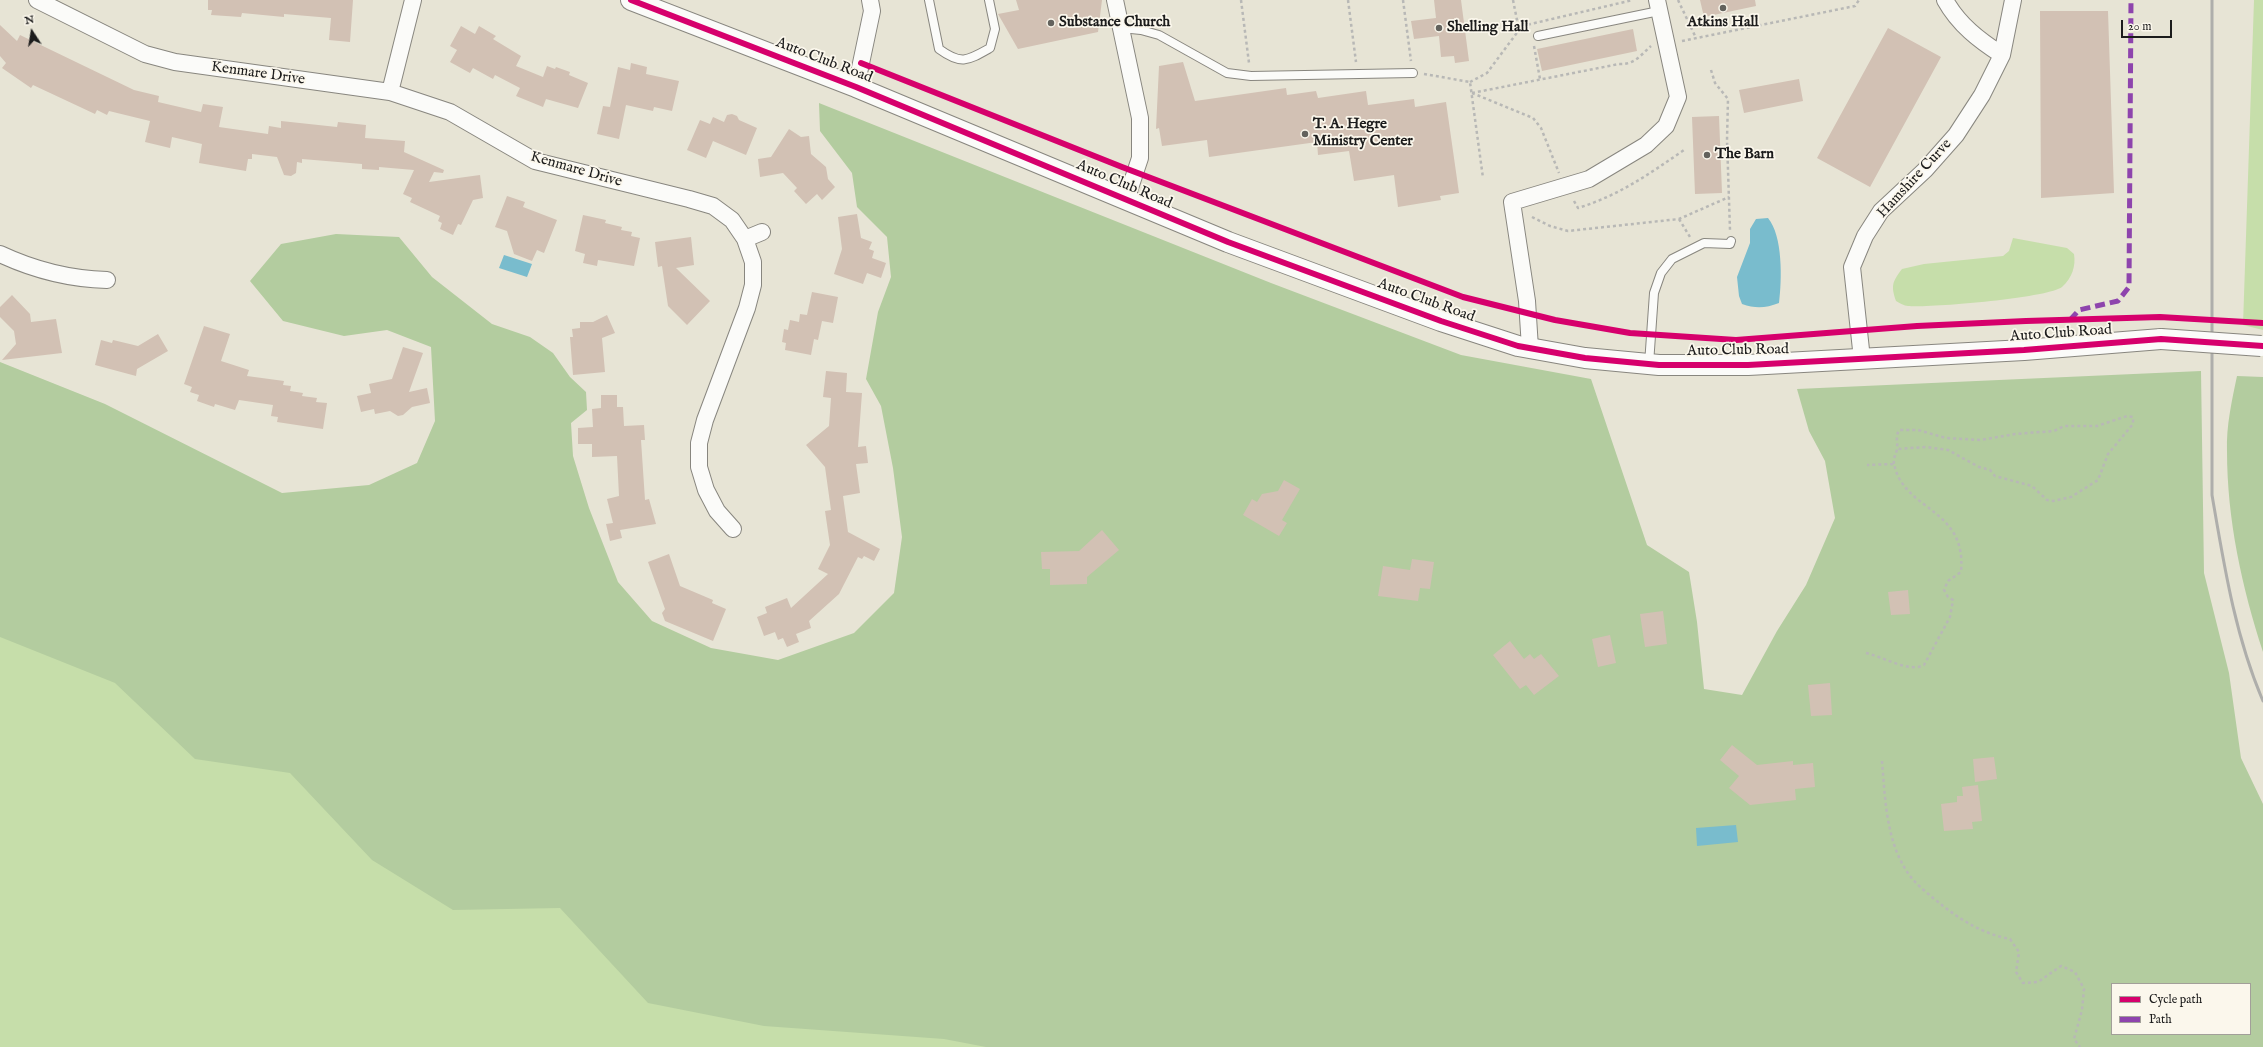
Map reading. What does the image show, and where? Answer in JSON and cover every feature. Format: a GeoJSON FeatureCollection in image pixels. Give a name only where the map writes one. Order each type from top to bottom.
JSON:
{"type":"FeatureCollection","features":[{"type":"Feature","properties":{"kind":"street","name":"Kenmare Drive"},"geometry":{"type":"LineString","coordinates":[[37,0],[145,54],[175,62],[390,92],[450,112],[536,161],[713,206],[732,220],[745,239],[753,262],[753,285],[747,308],[705,420],[699,443],[699,467],[706,490],[717,511],[733,530]]}},
{"type":"Feature","properties":{"kind":"street"},"geometry":{"type":"LineString","coordinates":[[390,92],[413,0]]}},
{"type":"Feature","properties":{"kind":"street","name":"Auto Club Road"},"geometry":{"type":"LineString","coordinates":[[632,0],[856,87],[1228,242],[1441,322],[1530,348],[1585,358],[1649,365],[1748,365],[2024,350],[2161,339],[2262,346]]}},
{"type":"Feature","properties":{"kind":"street"},"geometry":{"type":"LineString","coordinates":[[856,87],[872,11],[870,0]]}},
{"type":"Feature","properties":{"kind":"street"},"geometry":{"type":"LineString","coordinates":[[1115,0],[1140,118],[1140,158],[1126,200]]}},
{"type":"Feature","properties":{"kind":"street"},"geometry":{"type":"LineString","coordinates":[[1945,0],[1953,15],[1977,38],[2002,54]]}},
{"type":"Feature","properties":{"kind":"street","name":"Hamshire Curve"},"geometry":{"type":"LineString","coordinates":[[1862,359],[1852,267],[1865,236],[1881,211],[1925,170],[1956,135],[1982,95],[2002,54],[2012,0]]}},
{"type":"Feature","properties":{"kind":"street"},"geometry":{"type":"LineString","coordinates":[[1530,348],[1527,301],[1512,202],[1589,179],[1646,145],[1666,126],[1678,97],[1658,5]]}},
{"type":"Feature","properties":{"kind":"street"},"geometry":{"type":"LineString","coordinates":[[745,239],[762,232]]}},
{"type":"Feature","properties":{"kind":"street"},"geometry":{"type":"LineString","coordinates":[[0,254],[18,262],[60,275],[83,279],[107,280]]}},
{"type":"Feature","properties":{"kind":"lane"},"geometry":{"type":"LineString","coordinates":[[929,0],[939,49],[953,59],[971,59],[990,48],[995,29],[989,0]]}},
{"type":"Feature","properties":{"kind":"lane"},"geometry":{"type":"LineString","coordinates":[[1538,36],[1658,5]]}},
{"type":"Feature","properties":{"kind":"lane"},"geometry":{"type":"LineString","coordinates":[[1121,28],[1141,30],[1159,35],[1227,73],[1251,76],[1413,73]]}},
{"type":"Feature","properties":{"kind":"lane"},"geometry":{"type":"LineString","coordinates":[[1649,365],[1654,293],[1661,273],[1672,259],[1704,243],[1730,244],[1731,241]]}},
{"type":"Feature","properties":{"kind":"path"},"geometry":{"type":"LineString","coordinates":[[1241,0],[1251,76]]}},
{"type":"Feature","properties":{"kind":"path"},"geometry":{"type":"LineString","coordinates":[[1348,0],[1358,74]]}},
{"type":"Feature","properties":{"kind":"path"},"geometry":{"type":"LineString","coordinates":[[1403,0],[1413,73],[1470,82],[1483,178]]}},
{"type":"Feature","properties":{"kind":"path"},"geometry":{"type":"LineString","coordinates":[[1513,0],[1519,30]]}},
{"type":"Feature","properties":{"kind":"path"},"geometry":{"type":"LineString","coordinates":[[1678,0],[1696,38]]}},
{"type":"Feature","properties":{"kind":"path"},"geometry":{"type":"LineString","coordinates":[[1472,93],[1620,64],[1627,65],[1633,62],[1655,42],[1667,44],[1855,6],[1859,0]]}},
{"type":"Feature","properties":{"kind":"path"},"geometry":{"type":"LineString","coordinates":[[1538,36],[1534,47],[1540,79]]}},
{"type":"Feature","properties":{"kind":"path"},"geometry":{"type":"LineString","coordinates":[[1711,70],[1715,83],[1728,99],[1727,140],[1731,241]]}},
{"type":"Feature","properties":{"kind":"path"},"geometry":{"type":"LineString","coordinates":[[1472,93],[1533,118],[1541,128],[1564,186]]}},
{"type":"Feature","properties":{"kind":"path"},"geometry":{"type":"LineString","coordinates":[[1568,202],[1575,200],[1578,208],[1602,201],[1632,186],[1684,150]]}},
{"type":"Feature","properties":{"kind":"path"},"geometry":{"type":"LineString","coordinates":[[1532,217],[1550,226],[1568,231],[1679,219],[1729,197]]}},
{"type":"Feature","properties":{"kind":"path"},"geometry":{"type":"LineString","coordinates":[[1531,221],[1535,213]]}},
{"type":"Feature","properties":{"kind":"path"},"geometry":{"type":"LineString","coordinates":[[1679,219],[1696,248]]}},
{"type":"Feature","properties":{"kind":"path"},"geometry":{"type":"LineString","coordinates":[[1866,653],[1879,656],[1911,669],[1924,665],[1952,611],[1952,600],[1948,597],[1944,590],[1948,581],[1961,572],[1958,545],[1952,528],[1940,516],[1916,500],[1896,475],[1893,456],[1897,449],[1896,436],[1899,430],[1918,430],[1946,438],[1980,440],[2015,434],[2054,431],[2064,426],[2097,426],[2127,416],[2134,416],[2133,424],[2108,454],[2098,480],[2071,498],[2053,501],[2047,500],[2032,486],[1994,476],[1990,470],[1979,467],[1948,450],[1926,447],[1897,449]]}},
{"type":"Feature","properties":{"kind":"path"},"geometry":{"type":"LineString","coordinates":[[1867,465],[1894,464]]}},
{"type":"Feature","properties":{"kind":"path"},"geometry":{"type":"LineString","coordinates":[[1882,761],[1892,834],[1906,870],[1914,881],[1962,921],[1994,936],[2010,939],[2019,952],[2016,972],[2023,982],[2038,982],[2061,966],[2075,972],[2084,989],[2082,1010],[2074,1039],[2080,1047]]}},
{"type":"Feature","properties":{"kind":"green space"},"geometry":{"type":"Polygon","coordinates":[[[2254,0],[2263,0],[2263,330],[2243,325],[2254,0]]]}},
{"type":"Feature","properties":{"kind":"green space"},"geometry":{"type":"Polygon","coordinates":[[[819,103],[1271,283],[1461,355],[1591,379],[1647,545],[1689,572],[1697,622],[1704,689],[1742,695],[1777,631],[1806,585],[1835,518],[1825,461],[1809,431],[1797,389],[2201,371],[2204,573],[2229,673],[2241,758],[2263,804],[2263,1047],[986,1047],[944,1039],[764,1026],[648,1003],[560,908],[453,910],[372,860],[290,773],[195,759],[115,683],[0,637],[0,362],[105,404],[282,493],[369,485],[417,463],[435,421],[431,347],[387,330],[344,336],[283,321],[250,281],[281,244],[336,234],[399,237],[432,277],[492,324],[530,337],[553,353],[570,377],[586,392],[587,410],[571,423],[573,456],[589,508],[618,582],[652,621],[711,648],[778,660],[854,633],[894,593],[902,537],[893,468],[881,406],[866,379],[878,312],[891,277],[887,237],[857,207],[852,173],[820,131],[819,103]]]}},
{"type":"Feature","properties":{"kind":"green space"},"geometry":{"type":"Polygon","coordinates":[[[2013,238],[2067,248],[2074,254],[2072,272],[2062,287],[2035,295],[1962,304],[1906,306],[1896,301],[1893,292],[1893,284],[1902,269],[1924,264],[2003,256],[2009,251],[2013,238]]]}},
{"type":"Feature","properties":{"kind":"green space"},"geometry":{"type":"Polygon","coordinates":[[[2237,376],[2263,377],[2263,652],[2242,578],[2230,502],[2227,432],[2237,376]]]}},
{"type":"Feature","properties":{"kind":"green space"},"geometry":{"type":"Polygon","coordinates":[[[0,456],[1341,1047],[0,1047],[0,456]]]}},
{"type":"Feature","properties":{"kind":"water"},"geometry":{"type":"Polygon","coordinates":[[[1768,218],[1773,226],[1779,247],[1781,283],[1779,303],[1765,307],[1752,307],[1742,304],[1739,296],[1737,277],[1750,243],[1750,229],[1756,219],[1768,218]]]}},
{"type":"Feature","properties":{"kind":"water"},"geometry":{"type":"Polygon","coordinates":[[[504,255],[532,264],[527,277],[499,268],[504,255]]]}},
{"type":"Feature","properties":{"kind":"water"},"geometry":{"type":"Polygon","coordinates":[[[1736,825],[1738,842],[1697,846],[1696,828],[1736,825]]]}},
{"type":"Feature","properties":{"kind":"building"},"geometry":{"type":"Polygon","coordinates":[[[208,0],[353,0],[350,42],[329,40],[331,18],[284,14],[284,17],[242,13],[241,17],[211,15],[212,10],[208,10],[208,0]]]}},
{"type":"Feature","properties":{"kind":"building","name":"Substance Church"},"geometry":{"type":"Polygon","coordinates":[[[1016,0],[1102,0],[1098,32],[1018,49],[998,14],[1019,10],[1016,0]]]}},
{"type":"Feature","properties":{"kind":"building","name":"Shelling Hall"},"geometry":{"type":"Polygon","coordinates":[[[1434,0],[1461,0],[1469,61],[1455,63],[1454,56],[1441,57],[1439,36],[1414,39],[1411,21],[1436,18],[1434,0]]]}},
{"type":"Feature","properties":{"kind":"building","name":"Atkins Hall"},"geometry":{"type":"Polygon","coordinates":[[[1700,0],[1755,0],[1756,6],[1704,17],[1700,0]]]}},
{"type":"Feature","properties":{"kind":"building"},"geometry":{"type":"Polygon","coordinates":[[[2040,11],[2108,11],[2114,193],[2041,198],[2040,11]]]}},
{"type":"Feature","properties":{"kind":"building"},"geometry":{"type":"Polygon","coordinates":[[[0,25],[17,41],[20,35],[134,90],[159,96],[158,102],[201,112],[203,104],[223,107],[219,127],[268,134],[269,126],[281,128],[281,121],[337,127],[338,122],[366,125],[365,138],[405,141],[404,152],[444,170],[443,173],[434,172],[429,182],[480,175],[483,198],[473,200],[461,225],[458,224],[453,235],[440,229],[442,223],[438,221],[440,216],[410,202],[412,198],[403,194],[414,170],[379,167],[379,170],[362,169],[362,164],[302,159],[302,163],[297,162],[296,173],[291,176],[284,175],[277,157],[252,154],[252,159],[248,159],[246,171],[199,163],[202,144],[172,137],[170,148],[145,142],[150,121],[109,111],[107,115],[97,110],[95,114],[33,85],[31,88],[2,68],[6,63],[0,56],[0,25]]]}},
{"type":"Feature","properties":{"kind":"building"},"geometry":{"type":"Polygon","coordinates":[[[461,26],[475,34],[479,26],[496,36],[493,39],[521,56],[516,66],[543,77],[547,66],[555,69],[556,67],[570,72],[569,75],[588,83],[578,108],[546,99],[543,107],[516,96],[520,88],[495,75],[493,79],[473,68],[470,73],[450,62],[457,50],[450,46],[461,26]]]}},
{"type":"Feature","properties":{"kind":"building"},"geometry":{"type":"Polygon","coordinates":[[[1888,28],[1941,57],[1870,187],[1817,158],[1888,28]]]}},
{"type":"Feature","properties":{"kind":"building"},"geometry":{"type":"Polygon","coordinates":[[[1633,29],[1637,51],[1542,71],[1537,49],[1633,29]]]}},
{"type":"Feature","properties":{"kind":"building","name":"T. A. Hegre Ministry Center"},"geometry":{"type":"Polygon","coordinates":[[[1183,62],[1195,101],[1286,88],[1287,95],[1316,91],[1318,98],[1366,91],[1368,105],[1414,99],[1415,107],[1446,102],[1459,193],[1440,196],[1441,200],[1398,207],[1394,175],[1354,181],[1349,151],[1318,155],[1317,142],[1209,157],[1207,140],[1162,146],[1159,128],[1156,129],[1159,66],[1183,62]]]}},
{"type":"Feature","properties":{"kind":"building"},"geometry":{"type":"Polygon","coordinates":[[[631,63],[647,67],[646,74],[679,81],[672,111],[654,107],[653,111],[626,105],[619,139],[597,134],[603,106],[610,107],[618,67],[630,70],[631,63]]]}},
{"type":"Feature","properties":{"kind":"building"},"geometry":{"type":"Polygon","coordinates":[[[1799,79],[1803,101],[1744,113],[1739,90],[1799,79]]]}},
{"type":"Feature","properties":{"kind":"building"},"geometry":{"type":"Polygon","coordinates":[[[732,114],[737,116],[739,120],[757,128],[746,155],[713,141],[706,158],[687,150],[700,120],[710,124],[713,117],[724,122],[727,115],[732,114]]]}},
{"type":"Feature","properties":{"kind":"building","name":"The Barn"},"geometry":{"type":"Polygon","coordinates":[[[1719,116],[1722,193],[1695,194],[1692,117],[1719,116]]]}},
{"type":"Feature","properties":{"kind":"building"},"geometry":{"type":"Polygon","coordinates":[[[789,129],[801,137],[809,136],[811,154],[826,167],[828,179],[835,187],[822,200],[817,194],[806,204],[794,191],[797,188],[783,173],[760,177],[758,159],[771,157],[789,129]]]}},
{"type":"Feature","properties":{"kind":"building"},"geometry":{"type":"Polygon","coordinates":[[[507,196],[525,202],[523,207],[557,220],[544,253],[537,250],[532,261],[514,254],[507,231],[495,227],[507,196]]]}},
{"type":"Feature","properties":{"kind":"building"},"geometry":{"type":"Polygon","coordinates":[[[857,214],[861,238],[872,242],[869,249],[874,251],[872,258],[886,263],[881,278],[867,273],[863,284],[834,274],[842,249],[838,217],[857,214]]]}},
{"type":"Feature","properties":{"kind":"building"},"geometry":{"type":"Polygon","coordinates":[[[583,215],[606,220],[605,223],[622,227],[621,230],[632,232],[631,236],[640,238],[634,266],[598,260],[597,266],[583,263],[585,254],[575,251],[583,215]]]}},
{"type":"Feature","properties":{"kind":"building"},"geometry":{"type":"Polygon","coordinates":[[[691,237],[694,265],[676,268],[710,301],[687,325],[668,306],[662,266],[658,267],[655,242],[691,237]]]}},
{"type":"Feature","properties":{"kind":"building"},"geometry":{"type":"Polygon","coordinates":[[[812,292],[838,297],[833,323],[822,321],[818,340],[814,339],[811,355],[785,350],[786,343],[782,342],[784,329],[788,330],[790,320],[799,322],[800,314],[807,315],[812,292]]]}},
{"type":"Feature","properties":{"kind":"building"},"geometry":{"type":"Polygon","coordinates":[[[12,295],[30,314],[31,322],[56,319],[62,353],[2,360],[16,344],[14,331],[0,317],[0,307],[12,295]]]}},
{"type":"Feature","properties":{"kind":"building"},"geometry":{"type":"Polygon","coordinates":[[[607,315],[615,333],[602,338],[605,372],[573,375],[570,337],[573,337],[572,329],[580,328],[580,322],[593,322],[607,315]]]}},
{"type":"Feature","properties":{"kind":"building"},"geometry":{"type":"Polygon","coordinates":[[[204,326],[230,334],[221,361],[249,370],[247,376],[284,381],[283,385],[291,386],[290,391],[303,393],[302,396],[317,398],[316,402],[327,403],[323,429],[277,422],[278,417],[271,416],[273,405],[239,400],[235,410],[215,404],[214,407],[197,401],[199,395],[190,392],[192,387],[184,384],[204,326]]]}},
{"type":"Feature","properties":{"kind":"building"},"geometry":{"type":"Polygon","coordinates":[[[158,334],[168,351],[137,369],[136,376],[95,365],[101,340],[112,343],[113,340],[138,346],[158,334]]]}},
{"type":"Feature","properties":{"kind":"building"},"geometry":{"type":"Polygon","coordinates":[[[403,347],[423,353],[409,392],[427,388],[430,403],[412,407],[403,415],[398,416],[390,411],[375,414],[374,409],[361,412],[357,396],[371,393],[369,384],[392,379],[403,347]]]}},
{"type":"Feature","properties":{"kind":"building"},"geometry":{"type":"Polygon","coordinates":[[[826,371],[847,373],[846,392],[862,393],[858,447],[866,446],[868,463],[856,464],[860,493],[843,496],[848,532],[880,549],[874,561],[864,556],[862,559],[858,557],[839,594],[809,621],[811,628],[796,634],[799,642],[787,647],[783,638],[778,640],[775,632],[764,636],[757,617],[767,613],[765,607],[787,598],[791,608],[828,574],[818,569],[830,545],[825,511],[831,510],[825,467],[806,445],[829,426],[831,398],[823,397],[826,371]]]}},
{"type":"Feature","properties":{"kind":"building"},"geometry":{"type":"Polygon","coordinates":[[[601,395],[617,395],[617,407],[623,407],[624,426],[644,425],[645,440],[641,440],[645,500],[649,499],[656,524],[620,530],[622,538],[610,541],[606,524],[613,523],[607,499],[619,496],[617,456],[592,457],[592,444],[578,444],[578,428],[593,427],[592,409],[601,408],[601,395]]]}},
{"type":"Feature","properties":{"kind":"building"},"geometry":{"type":"Polygon","coordinates":[[[1284,480],[1300,489],[1282,520],[1287,523],[1279,536],[1243,515],[1252,499],[1257,502],[1262,494],[1278,491],[1284,480]]]}},
{"type":"Feature","properties":{"kind":"building"},"geometry":{"type":"Polygon","coordinates":[[[1102,530],[1119,550],[1087,577],[1087,584],[1050,585],[1050,569],[1042,569],[1041,552],[1079,551],[1102,530]]]}},
{"type":"Feature","properties":{"kind":"building"},"geometry":{"type":"Polygon","coordinates":[[[669,554],[680,586],[713,600],[712,603],[726,609],[713,641],[665,621],[662,613],[665,609],[648,562],[669,554]]]}},
{"type":"Feature","properties":{"kind":"building"},"geometry":{"type":"Polygon","coordinates":[[[1412,559],[1434,562],[1430,589],[1420,588],[1418,601],[1378,596],[1383,566],[1410,570],[1412,559]]]}},
{"type":"Feature","properties":{"kind":"building"},"geometry":{"type":"Polygon","coordinates":[[[1908,590],[1910,614],[1891,615],[1888,592],[1908,590]]]}},
{"type":"Feature","properties":{"kind":"building"},"geometry":{"type":"Polygon","coordinates":[[[1663,611],[1667,644],[1645,647],[1640,614],[1663,611]]]}},
{"type":"Feature","properties":{"kind":"building"},"geometry":{"type":"Polygon","coordinates":[[[1610,635],[1616,663],[1598,667],[1592,639],[1610,635]]]}},
{"type":"Feature","properties":{"kind":"building"},"geometry":{"type":"Polygon","coordinates":[[[1510,641],[1524,659],[1530,654],[1534,659],[1541,654],[1559,676],[1534,695],[1526,685],[1520,689],[1493,655],[1510,641]]]}},
{"type":"Feature","properties":{"kind":"building"},"geometry":{"type":"Polygon","coordinates":[[[1830,683],[1832,715],[1811,716],[1808,685],[1830,683]]]}},
{"type":"Feature","properties":{"kind":"building"},"geometry":{"type":"Polygon","coordinates":[[[1732,745],[1757,765],[1793,761],[1793,765],[1813,763],[1815,787],[1795,789],[1796,800],[1750,805],[1729,788],[1739,776],[1720,760],[1732,745]]]}},
{"type":"Feature","properties":{"kind":"building"},"geometry":{"type":"Polygon","coordinates":[[[1994,757],[1997,779],[1975,782],[1973,759],[1994,757]]]}},
{"type":"Feature","properties":{"kind":"building"},"geometry":{"type":"Polygon","coordinates":[[[1978,785],[1982,821],[1972,822],[1973,829],[1944,831],[1941,804],[1957,802],[1957,796],[1963,796],[1962,787],[1978,785]]]}},
{"type":"Feature","properties":{"kind":"railway"},"geometry":{"type":"LineString","coordinates":[[2212,0],[2212,495],[2226,574],[2238,626],[2253,676],[2263,701]]}},
{"type":"Feature","properties":{"kind":"marked path"},"geometry":{"type":"LineString","coordinates":[[2070,320],[2079,310],[2118,301],[2129,287],[2131,0]]}},
{"type":"Feature","properties":{"kind":"cycle path"},"geometry":{"type":"LineString","coordinates":[[631,0],[856,87],[1228,242],[1441,321],[1518,346],[1585,358],[1659,365],[1748,365],[2024,350],[2161,339],[2263,346]]}},
{"type":"Feature","properties":{"kind":"cycle path"},"geometry":{"type":"LineString","coordinates":[[861,63],[1122,167],[1463,297],[1555,320],[1630,333],[1736,340],[1917,326],[2026,321],[2160,317],[2263,323]]}},
{"type":"Feature","properties":{"kind":"place","name":"Atkins Hall"},"geometry":{"type":"Point","coordinates":[1723,8]}},
{"type":"Feature","properties":{"kind":"place","name":"Substance Church"},"geometry":{"type":"Point","coordinates":[1051,23]}},
{"type":"Feature","properties":{"kind":"place","name":"Shelling Hall"},"geometry":{"type":"Point","coordinates":[1439,28]}},
{"type":"Feature","properties":{"kind":"place","name":"T. A. Hegre Ministry Center"},"geometry":{"type":"Point","coordinates":[1305,134]}},
{"type":"Feature","properties":{"kind":"place","name":"The Barn"},"geometry":{"type":"Point","coordinates":[1707,155]}}]}
